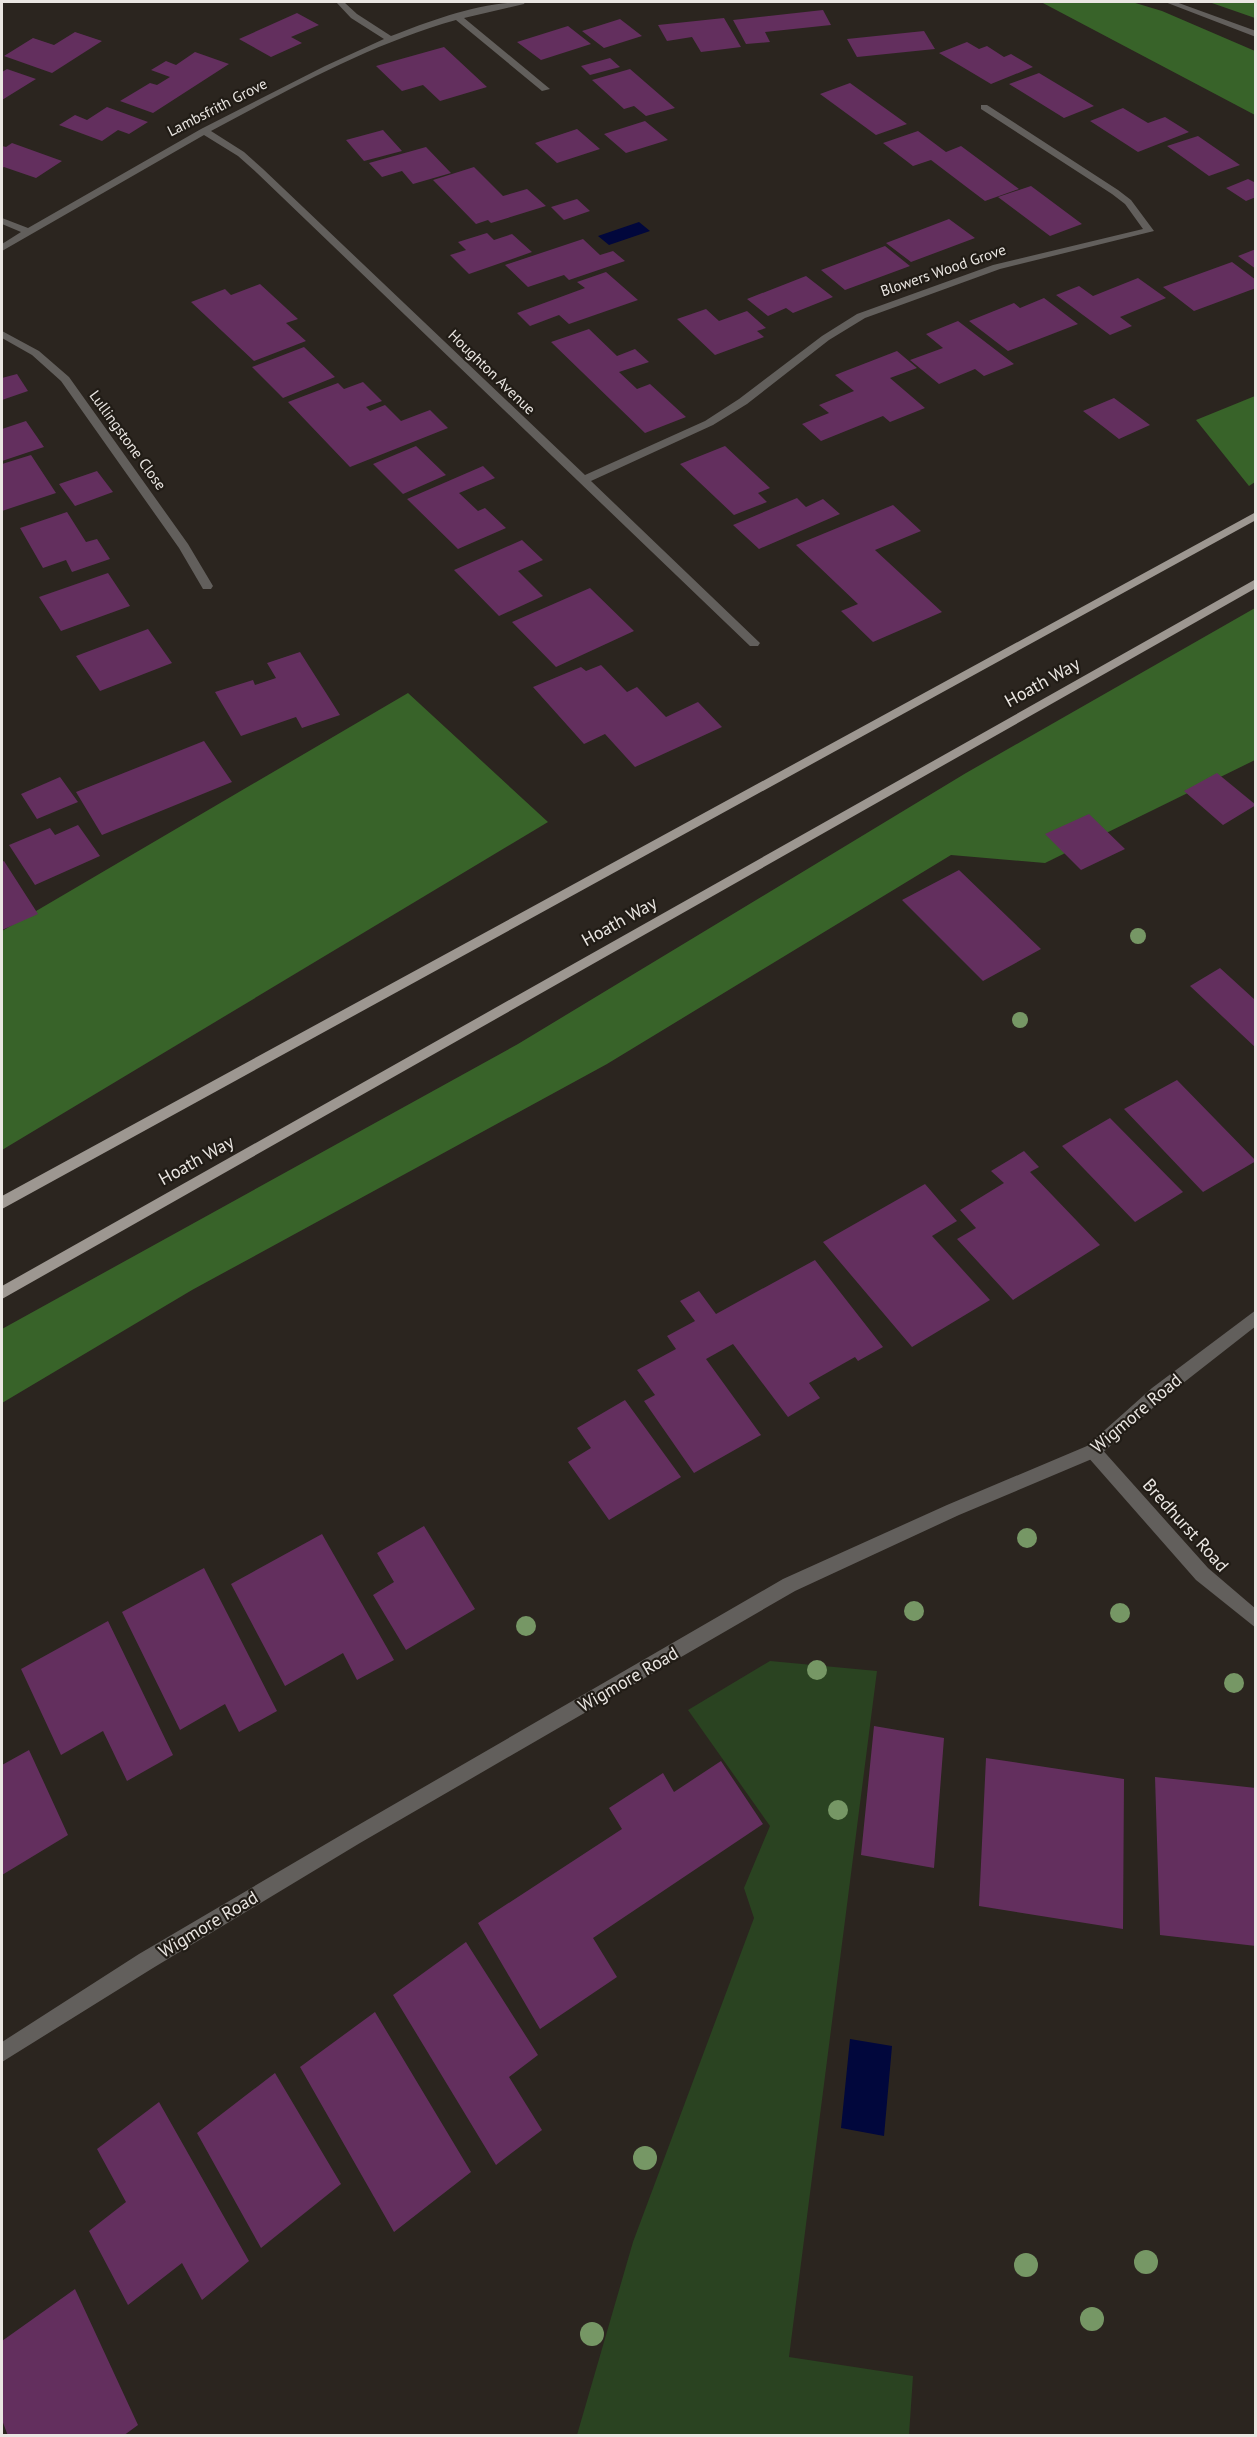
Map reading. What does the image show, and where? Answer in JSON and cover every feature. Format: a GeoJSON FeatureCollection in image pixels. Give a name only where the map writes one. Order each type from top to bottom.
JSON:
{"type":"FeatureCollection","features":[{"type":"Feature","properties":{"kind":"main road"},"geometry":{"type":"LineString","coordinates":[[2,1203],[1256,515]]}},
{"type":"Feature","properties":{"kind":"main road","name":"Hoath Way"},"geometry":{"type":"LineString","coordinates":[[2,1293],[1256,583]]}},
{"type":"Feature","properties":{"kind":"street"},"geometry":{"type":"LineString","coordinates":[[340,2],[354,16],[391,40]]}},
{"type":"Feature","properties":{"kind":"street","name":"Lambsfrith Grove"},"geometry":{"type":"LineString","coordinates":[[2,248],[111,181],[316,73],[391,40],[458,17],[521,2]]}},
{"type":"Feature","properties":{"kind":"street"},"geometry":{"type":"LineString","coordinates":[[1168,2],[1256,34]]}},
{"type":"Feature","properties":{"kind":"street"},"geometry":{"type":"LineString","coordinates":[[458,17],[545,89]]}},
{"type":"Feature","properties":{"kind":"street","name":"Blowers Wood Grove"},"geometry":{"type":"LineString","coordinates":[[584,480],[696,430],[725,414],[772,381],[841,326],[871,311],[997,267],[1149,231],[1128,202],[1115,192],[984,107]]}},
{"type":"Feature","properties":{"kind":"street","name":"Houghton Avenue"},"geometry":{"type":"LineString","coordinates":[[204,131],[241,154],[260,171],[754,643]]}},
{"type":"Feature","properties":{"kind":"street"},"geometry":{"type":"LineString","coordinates":[[2,221],[28,231]]}},
{"type":"Feature","properties":{"kind":"street","name":"Lullingstone Close"},"geometry":{"type":"LineString","coordinates":[[2,334],[51,363],[65,379],[184,547],[207,586]]}},
{"type":"Feature","properties":{"kind":"street","name":"Wigmore Road"},"geometry":{"type":"LineString","coordinates":[[2,2053],[146,1961],[354,1837],[789,1586],[963,1506],[1093,1451],[1158,1393],[1256,1317]]}},
{"type":"Feature","properties":{"kind":"street","name":"Bredhurst Road"},"geometry":{"type":"LineString","coordinates":[[1093,1451],[1202,1574],[1256,1620]]}},
{"type":"Feature","properties":{"kind":"green space"},"geometry":{"type":"Polygon","coordinates":[[[1041,2],[1132,2],[1162,11],[1255,51],[1255,115],[1041,2]]]}},
{"type":"Feature","properties":{"kind":"green space"},"geometry":{"type":"Polygon","coordinates":[[[1209,2],[1255,2],[1255,18],[1209,2]]]}},
{"type":"Feature","properties":{"kind":"green space"},"geometry":{"type":"Polygon","coordinates":[[[1255,396],[1255,482],[1249,486],[1196,420],[1255,396]]]}},
{"type":"Feature","properties":{"kind":"green space"},"geometry":{"type":"Polygon","coordinates":[[[1255,608],[1255,760],[1045,863],[951,855],[607,1064],[192,1290],[2,1403],[2,1329],[518,1044],[966,773],[1255,608]]]}},
{"type":"Feature","properties":{"kind":"green space"},"geometry":{"type":"Polygon","coordinates":[[[408,693],[548,822],[2,1150],[2,931],[408,693]]]}},
{"type":"Feature","properties":{"kind":"green space"},"geometry":{"type":"Polygon","coordinates":[[[770,1661],[877,1671],[789,2357],[913,2376],[909,2435],[577,2435],[633,2242],[754,1918],[744,1888],[770,1826],[688,1710],[770,1661]]]}},
{"type":"Feature","properties":{"kind":"shaded area"},"geometry":{"type":"Polygon","coordinates":[[[639,222],[650,231],[609,245],[598,236],[639,222]]]}},
{"type":"Feature","properties":{"kind":"shaded area"},"geometry":{"type":"Polygon","coordinates":[[[850,2039],[892,2046],[884,2136],[841,2128],[850,2039]]]}},
{"type":"Feature","properties":{"kind":"building"},"geometry":{"type":"Polygon","coordinates":[[[823,10],[831,25],[765,32],[770,42],[746,44],[733,20],[823,10]]]}},
{"type":"Feature","properties":{"kind":"building"},"geometry":{"type":"Polygon","coordinates":[[[297,13],[319,25],[291,37],[302,43],[271,57],[239,39],[297,13]]]}},
{"type":"Feature","properties":{"kind":"building"},"geometry":{"type":"Polygon","coordinates":[[[724,18],[741,47],[701,52],[692,37],[667,41],[658,25],[724,18]]]}},
{"type":"Feature","properties":{"kind":"building"},"geometry":{"type":"Polygon","coordinates":[[[620,19],[642,36],[604,48],[582,31],[620,19]]]}},
{"type":"Feature","properties":{"kind":"building"},"geometry":{"type":"Polygon","coordinates":[[[568,26],[591,44],[541,60],[517,42],[568,26]]]}},
{"type":"Feature","properties":{"kind":"building"},"geometry":{"type":"Polygon","coordinates":[[[924,31],[935,49],[857,57],[847,39],[924,31]]]}},
{"type":"Feature","properties":{"kind":"building"},"geometry":{"type":"Polygon","coordinates":[[[75,32],[102,41],[52,73],[4,56],[33,38],[54,45],[75,32]]]}},
{"type":"Feature","properties":{"kind":"building"},"geometry":{"type":"Polygon","coordinates":[[[967,42],[979,49],[987,46],[1004,57],[1011,54],[1033,67],[991,84],[939,53],[967,42]]]}},
{"type":"Feature","properties":{"kind":"building"},"geometry":{"type":"Polygon","coordinates":[[[444,47],[487,87],[440,101],[423,85],[402,91],[376,66],[444,47]]]}},
{"type":"Feature","properties":{"kind":"building"},"geometry":{"type":"Polygon","coordinates":[[[195,52],[229,64],[153,113],[120,101],[150,83],[157,85],[170,77],[151,70],[166,61],[176,65],[195,52]]]}},
{"type":"Feature","properties":{"kind":"building"},"geometry":{"type":"Polygon","coordinates":[[[610,58],[620,67],[590,75],[581,66],[610,58]]]}},
{"type":"Feature","properties":{"kind":"building"},"geometry":{"type":"Polygon","coordinates":[[[7,69],[36,79],[2,100],[2,72],[7,69]]]}},
{"type":"Feature","properties":{"kind":"building"},"geometry":{"type":"Polygon","coordinates":[[[630,69],[675,108],[646,116],[634,106],[624,109],[592,80],[630,69]]]}},
{"type":"Feature","properties":{"kind":"building"},"geometry":{"type":"Polygon","coordinates":[[[1039,73],[1094,106],[1064,118],[1009,84],[1039,73]]]}},
{"type":"Feature","properties":{"kind":"building"},"geometry":{"type":"Polygon","coordinates":[[[850,83],[907,124],[876,135],[820,94],[850,83]]]}},
{"type":"Feature","properties":{"kind":"building"},"geometry":{"type":"Polygon","coordinates":[[[107,107],[148,122],[129,134],[118,130],[102,141],[59,125],[75,115],[87,120],[107,107]]]}},
{"type":"Feature","properties":{"kind":"building"},"geometry":{"type":"Polygon","coordinates":[[[1123,108],[1148,123],[1165,117],[1189,132],[1138,152],[1090,121],[1123,108]]]}},
{"type":"Feature","properties":{"kind":"building"},"geometry":{"type":"Polygon","coordinates":[[[645,121],[668,140],[626,153],[604,134],[645,121]]]}},
{"type":"Feature","properties":{"kind":"building"},"geometry":{"type":"Polygon","coordinates":[[[577,129],[600,149],[557,163],[535,143],[577,129]]]}},
{"type":"Feature","properties":{"kind":"building"},"geometry":{"type":"Polygon","coordinates":[[[383,130],[402,151],[364,161],[346,140],[383,130]]]}},
{"type":"Feature","properties":{"kind":"building"},"geometry":{"type":"Polygon","coordinates":[[[918,131],[946,152],[961,146],[1019,189],[985,201],[931,160],[913,166],[883,143],[918,131]]]}},
{"type":"Feature","properties":{"kind":"building"},"geometry":{"type":"Polygon","coordinates":[[[1198,136],[1240,165],[1209,176],[1167,146],[1198,136]]]}},
{"type":"Feature","properties":{"kind":"building"},"geometry":{"type":"Polygon","coordinates":[[[12,143],[62,161],[36,178],[2,168],[2,146],[6,147],[12,143]]]}},
{"type":"Feature","properties":{"kind":"building"},"geometry":{"type":"Polygon","coordinates":[[[426,147],[451,173],[413,184],[402,171],[382,177],[369,163],[426,147]]]}},
{"type":"Feature","properties":{"kind":"building"},"geometry":{"type":"Polygon","coordinates":[[[474,167],[503,196],[527,189],[546,206],[491,223],[488,220],[476,224],[433,180],[474,167]]]}},
{"type":"Feature","properties":{"kind":"building"},"geometry":{"type":"Polygon","coordinates":[[[1248,179],[1256,183],[1256,197],[1246,201],[1226,188],[1248,179]]]}},
{"type":"Feature","properties":{"kind":"building"},"geometry":{"type":"Polygon","coordinates":[[[1031,186],[1082,224],[1050,236],[998,197],[1031,186]]]}},
{"type":"Feature","properties":{"kind":"building"},"geometry":{"type":"Polygon","coordinates":[[[577,199],[590,211],[564,220],[551,207],[577,199]]]}},
{"type":"Feature","properties":{"kind":"building"},"geometry":{"type":"Polygon","coordinates":[[[949,219],[975,238],[911,262],[886,243],[949,219]]]}},
{"type":"Feature","properties":{"kind":"building"},"geometry":{"type":"Polygon","coordinates":[[[487,233],[494,240],[512,234],[532,252],[469,274],[450,255],[466,250],[458,242],[487,233]]]}},
{"type":"Feature","properties":{"kind":"building"},"geometry":{"type":"Polygon","coordinates":[[[583,239],[600,255],[613,251],[625,261],[569,280],[564,275],[528,287],[505,265],[583,239]]]}},
{"type":"Feature","properties":{"kind":"building"},"geometry":{"type":"Polygon","coordinates":[[[885,246],[910,266],[845,290],[821,270],[885,246]]]}},
{"type":"Feature","properties":{"kind":"building"},"geometry":{"type":"Polygon","coordinates":[[[1256,249],[1256,269],[1238,256],[1256,249]]]}},
{"type":"Feature","properties":{"kind":"building"},"geometry":{"type":"Polygon","coordinates":[[[1232,262],[1256,280],[1256,288],[1194,311],[1163,287],[1232,262]]]}},
{"type":"Feature","properties":{"kind":"building"},"geometry":{"type":"Polygon","coordinates":[[[606,272],[638,300],[569,324],[559,315],[530,326],[517,313],[585,288],[577,282],[606,272]]]}},
{"type":"Feature","properties":{"kind":"building"},"geometry":{"type":"Polygon","coordinates":[[[806,276],[833,297],[793,313],[786,308],[768,316],[747,299],[806,276]]]}},
{"type":"Feature","properties":{"kind":"building"},"geometry":{"type":"Polygon","coordinates":[[[1138,278],[1166,298],[1120,317],[1132,326],[1110,335],[1056,295],[1079,286],[1093,296],[1138,278]]]}},
{"type":"Feature","properties":{"kind":"building"},"geometry":{"type":"Polygon","coordinates":[[[260,284],[298,319],[286,323],[306,341],[254,361],[191,302],[225,289],[231,295],[260,284]]]}},
{"type":"Feature","properties":{"kind":"building"},"geometry":{"type":"Polygon","coordinates":[[[1044,298],[1078,324],[1008,351],[969,321],[1014,303],[1020,308],[1044,298]]]}},
{"type":"Feature","properties":{"kind":"building"},"geometry":{"type":"Polygon","coordinates":[[[706,309],[719,321],[747,311],[766,328],[757,331],[764,337],[715,355],[677,319],[706,309]]]}},
{"type":"Feature","properties":{"kind":"building"},"geometry":{"type":"Polygon","coordinates":[[[958,321],[1014,364],[984,376],[975,369],[939,384],[910,360],[943,348],[926,334],[958,321]]]}},
{"type":"Feature","properties":{"kind":"building"},"geometry":{"type":"Polygon","coordinates":[[[589,329],[617,356],[635,349],[649,362],[619,372],[637,389],[650,384],[686,417],[645,433],[551,342],[589,329]]]}},
{"type":"Feature","properties":{"kind":"building"},"geometry":{"type":"Polygon","coordinates":[[[304,347],[335,377],[283,398],[252,367],[304,347]]]}},
{"type":"Feature","properties":{"kind":"building"},"geometry":{"type":"Polygon","coordinates":[[[897,351],[917,368],[890,378],[925,408],[890,422],[883,416],[821,441],[802,424],[829,413],[819,405],[854,391],[835,375],[897,351]]]}},
{"type":"Feature","properties":{"kind":"building"},"geometry":{"type":"Polygon","coordinates":[[[17,374],[28,391],[2,400],[2,378],[17,374]]]}},
{"type":"Feature","properties":{"kind":"building"},"geometry":{"type":"Polygon","coordinates":[[[363,382],[382,401],[366,407],[370,411],[385,405],[401,421],[430,410],[448,428],[350,467],[288,402],[338,383],[344,389],[363,382]]]}},
{"type":"Feature","properties":{"kind":"building"},"geometry":{"type":"Polygon","coordinates":[[[1114,398],[1150,425],[1119,439],[1083,411],[1114,398]]]}},
{"type":"Feature","properties":{"kind":"building"},"geometry":{"type":"Polygon","coordinates":[[[26,421],[44,447],[2,461],[2,429],[26,421]]]}},
{"type":"Feature","properties":{"kind":"building"},"geometry":{"type":"Polygon","coordinates":[[[416,446],[446,475],[403,494],[373,464],[416,446]]]}},
{"type":"Feature","properties":{"kind":"building"},"geometry":{"type":"Polygon","coordinates":[[[725,446],[770,488],[758,493],[767,502],[734,515],[680,464],[725,446]]]}},
{"type":"Feature","properties":{"kind":"building"},"geometry":{"type":"Polygon","coordinates":[[[31,455],[56,493],[2,511],[2,464],[31,455]]]}},
{"type":"Feature","properties":{"kind":"building"},"geometry":{"type":"Polygon","coordinates":[[[483,466],[495,478],[459,493],[478,511],[485,508],[506,528],[458,549],[407,499],[483,466]]]}},
{"type":"Feature","properties":{"kind":"building"},"geometry":{"type":"Polygon","coordinates":[[[97,471],[113,492],[75,506],[59,484],[97,471]]]}},
{"type":"Feature","properties":{"kind":"building"},"geometry":{"type":"Polygon","coordinates":[[[797,498],[806,507],[823,499],[840,514],[759,549],[733,525],[797,498]]]}},
{"type":"Feature","properties":{"kind":"building"},"geometry":{"type":"Polygon","coordinates":[[[893,505],[921,531],[875,550],[942,612],[873,642],[841,611],[858,604],[796,545],[893,505]]]}},
{"type":"Feature","properties":{"kind":"building"},"geometry":{"type":"Polygon","coordinates":[[[67,512],[86,542],[97,539],[110,559],[72,572],[66,560],[43,568],[20,528],[67,512]]]}},
{"type":"Feature","properties":{"kind":"building"},"geometry":{"type":"Polygon","coordinates":[[[522,540],[543,560],[518,571],[543,596],[499,616],[454,570],[522,540]]]}},
{"type":"Feature","properties":{"kind":"building"},"geometry":{"type":"Polygon","coordinates":[[[108,573],[130,606],[61,631],[39,597],[108,573]]]}},
{"type":"Feature","properties":{"kind":"building"},"geometry":{"type":"Polygon","coordinates":[[[590,588],[634,631],[556,667],[512,622],[590,588]]]}},
{"type":"Feature","properties":{"kind":"building"},"geometry":{"type":"Polygon","coordinates":[[[148,629],[172,663],[100,691],[76,656],[148,629]]]}},
{"type":"Feature","properties":{"kind":"building"},"geometry":{"type":"Polygon","coordinates":[[[300,652],[340,715],[302,728],[296,717],[241,736],[215,692],[253,680],[255,685],[276,678],[267,663],[300,652]]]}},
{"type":"Feature","properties":{"kind":"building"},"geometry":{"type":"Polygon","coordinates":[[[601,665],[627,692],[637,687],[666,717],[698,702],[722,727],[635,767],[605,734],[584,744],[533,687],[581,667],[586,671],[601,665]]]}},
{"type":"Feature","properties":{"kind":"building"},"geometry":{"type":"Polygon","coordinates":[[[204,741],[232,782],[102,835],[76,792],[204,741]]]}},
{"type":"Feature","properties":{"kind":"building"},"geometry":{"type":"Polygon","coordinates":[[[1217,773],[1256,805],[1223,825],[1184,791],[1217,773]]]}},
{"type":"Feature","properties":{"kind":"building"},"geometry":{"type":"Polygon","coordinates":[[[60,777],[78,802],[37,819],[21,794],[60,777]]]}},
{"type":"Feature","properties":{"kind":"building"},"geometry":{"type":"Polygon","coordinates":[[[1089,814],[1125,849],[1081,870],[1045,834],[1089,814]]]}},
{"type":"Feature","properties":{"kind":"building"},"geometry":{"type":"Polygon","coordinates":[[[78,825],[100,856],[35,885],[9,845],[50,828],[55,835],[78,825]]]}},
{"type":"Feature","properties":{"kind":"building"},"geometry":{"type":"Polygon","coordinates":[[[4,861],[38,914],[2,930],[2,862],[4,861]]]}},
{"type":"Feature","properties":{"kind":"building"},"geometry":{"type":"Polygon","coordinates":[[[959,870],[1041,949],[983,981],[902,900],[959,870]]]}},
{"type":"Feature","properties":{"kind":"building"},"geometry":{"type":"Polygon","coordinates":[[[1220,968],[1254,999],[1256,998],[1256,1048],[1190,986],[1220,968]]]}},
{"type":"Feature","properties":{"kind":"building"},"geometry":{"type":"Polygon","coordinates":[[[1177,1080],[1256,1161],[1203,1192],[1124,1109],[1177,1080]]]}},
{"type":"Feature","properties":{"kind":"building"},"geometry":{"type":"Polygon","coordinates":[[[1110,1118],[1183,1192],[1135,1222],[1062,1146],[1110,1118]]]}},
{"type":"Feature","properties":{"kind":"building"},"geometry":{"type":"Polygon","coordinates":[[[1024,1151],[1039,1167],[1030,1172],[1100,1245],[1013,1300],[957,1239],[976,1228],[960,1210],[1004,1183],[991,1171],[1024,1151]]]}},
{"type":"Feature","properties":{"kind":"building"},"geometry":{"type":"Polygon","coordinates":[[[925,1184],[957,1221],[932,1236],[990,1300],[912,1347],[823,1242],[925,1184]]]}},
{"type":"Feature","properties":{"kind":"building"},"geometry":{"type":"Polygon","coordinates":[[[815,1260],[883,1347],[858,1361],[855,1357],[809,1383],[820,1398],[788,1417],[733,1344],[706,1359],[761,1435],[694,1473],[644,1401],[655,1395],[637,1370],[676,1349],[667,1336],[695,1321],[680,1301],[699,1291],[716,1314],[815,1260]]]}},
{"type":"Feature","properties":{"kind":"building"},"geometry":{"type":"Polygon","coordinates":[[[625,1400],[681,1477],[609,1520],[568,1462],[591,1448],[577,1428],[625,1400]]]}},
{"type":"Feature","properties":{"kind":"building"},"geometry":{"type":"Polygon","coordinates":[[[424,1526],[475,1609],[406,1650],[373,1595],[394,1582],[377,1553],[424,1526]]]}},
{"type":"Feature","properties":{"kind":"building"},"geometry":{"type":"Polygon","coordinates":[[[322,1534],[394,1660],[357,1680],[343,1653],[285,1686],[231,1584],[322,1534]]]}},
{"type":"Feature","properties":{"kind":"building"},"geometry":{"type":"Polygon","coordinates":[[[204,1568],[277,1711],[239,1732],[225,1704],[180,1730],[122,1612],[204,1568]]]}},
{"type":"Feature","properties":{"kind":"building"},"geometry":{"type":"Polygon","coordinates":[[[108,1621],[173,1755],[127,1781],[103,1731],[61,1755],[21,1669],[108,1621]]]}},
{"type":"Feature","properties":{"kind":"building"},"geometry":{"type":"Polygon","coordinates":[[[874,1726],[944,1738],[934,1868],[861,1855],[874,1726]]]}},
{"type":"Feature","properties":{"kind":"building"},"geometry":{"type":"Polygon","coordinates":[[[29,1750],[68,1835],[2,1875],[2,1765],[29,1750]]]}},
{"type":"Feature","properties":{"kind":"building"},"geometry":{"type":"Polygon","coordinates":[[[986,1758],[1124,1779],[1123,1929],[979,1906],[986,1758]]]}},
{"type":"Feature","properties":{"kind":"building"},"geometry":{"type":"Polygon","coordinates":[[[721,1761],[763,1824],[593,1938],[617,1977],[540,2029],[478,1923],[622,1829],[609,1808],[663,1773],[674,1792],[721,1761]]]}},
{"type":"Feature","properties":{"kind":"building"},"geometry":{"type":"Polygon","coordinates":[[[1155,1777],[1256,1788],[1256,1946],[1160,1935],[1155,1777]]]}},
{"type":"Feature","properties":{"kind":"building"},"geometry":{"type":"Polygon","coordinates":[[[466,1942],[538,2055],[509,2077],[542,2130],[496,2165],[393,1995],[466,1942]]]}},
{"type":"Feature","properties":{"kind":"building"},"geometry":{"type":"Polygon","coordinates":[[[375,2012],[471,2172],[394,2232],[300,2067],[375,2012]]]}},
{"type":"Feature","properties":{"kind":"building"},"geometry":{"type":"Polygon","coordinates":[[[275,2073],[341,2184],[261,2248],[197,2133],[275,2073]]]}},
{"type":"Feature","properties":{"kind":"building"},"geometry":{"type":"Polygon","coordinates":[[[159,2102],[249,2261],[202,2300],[182,2263],[128,2305],[89,2231],[126,2202],[97,2149],[159,2102]]]}},
{"type":"Feature","properties":{"kind":"building"},"geometry":{"type":"Polygon","coordinates":[[[75,2289],[138,2425],[123,2436],[8,2436],[2,2420],[2,2341],[75,2289]]]}}]}
